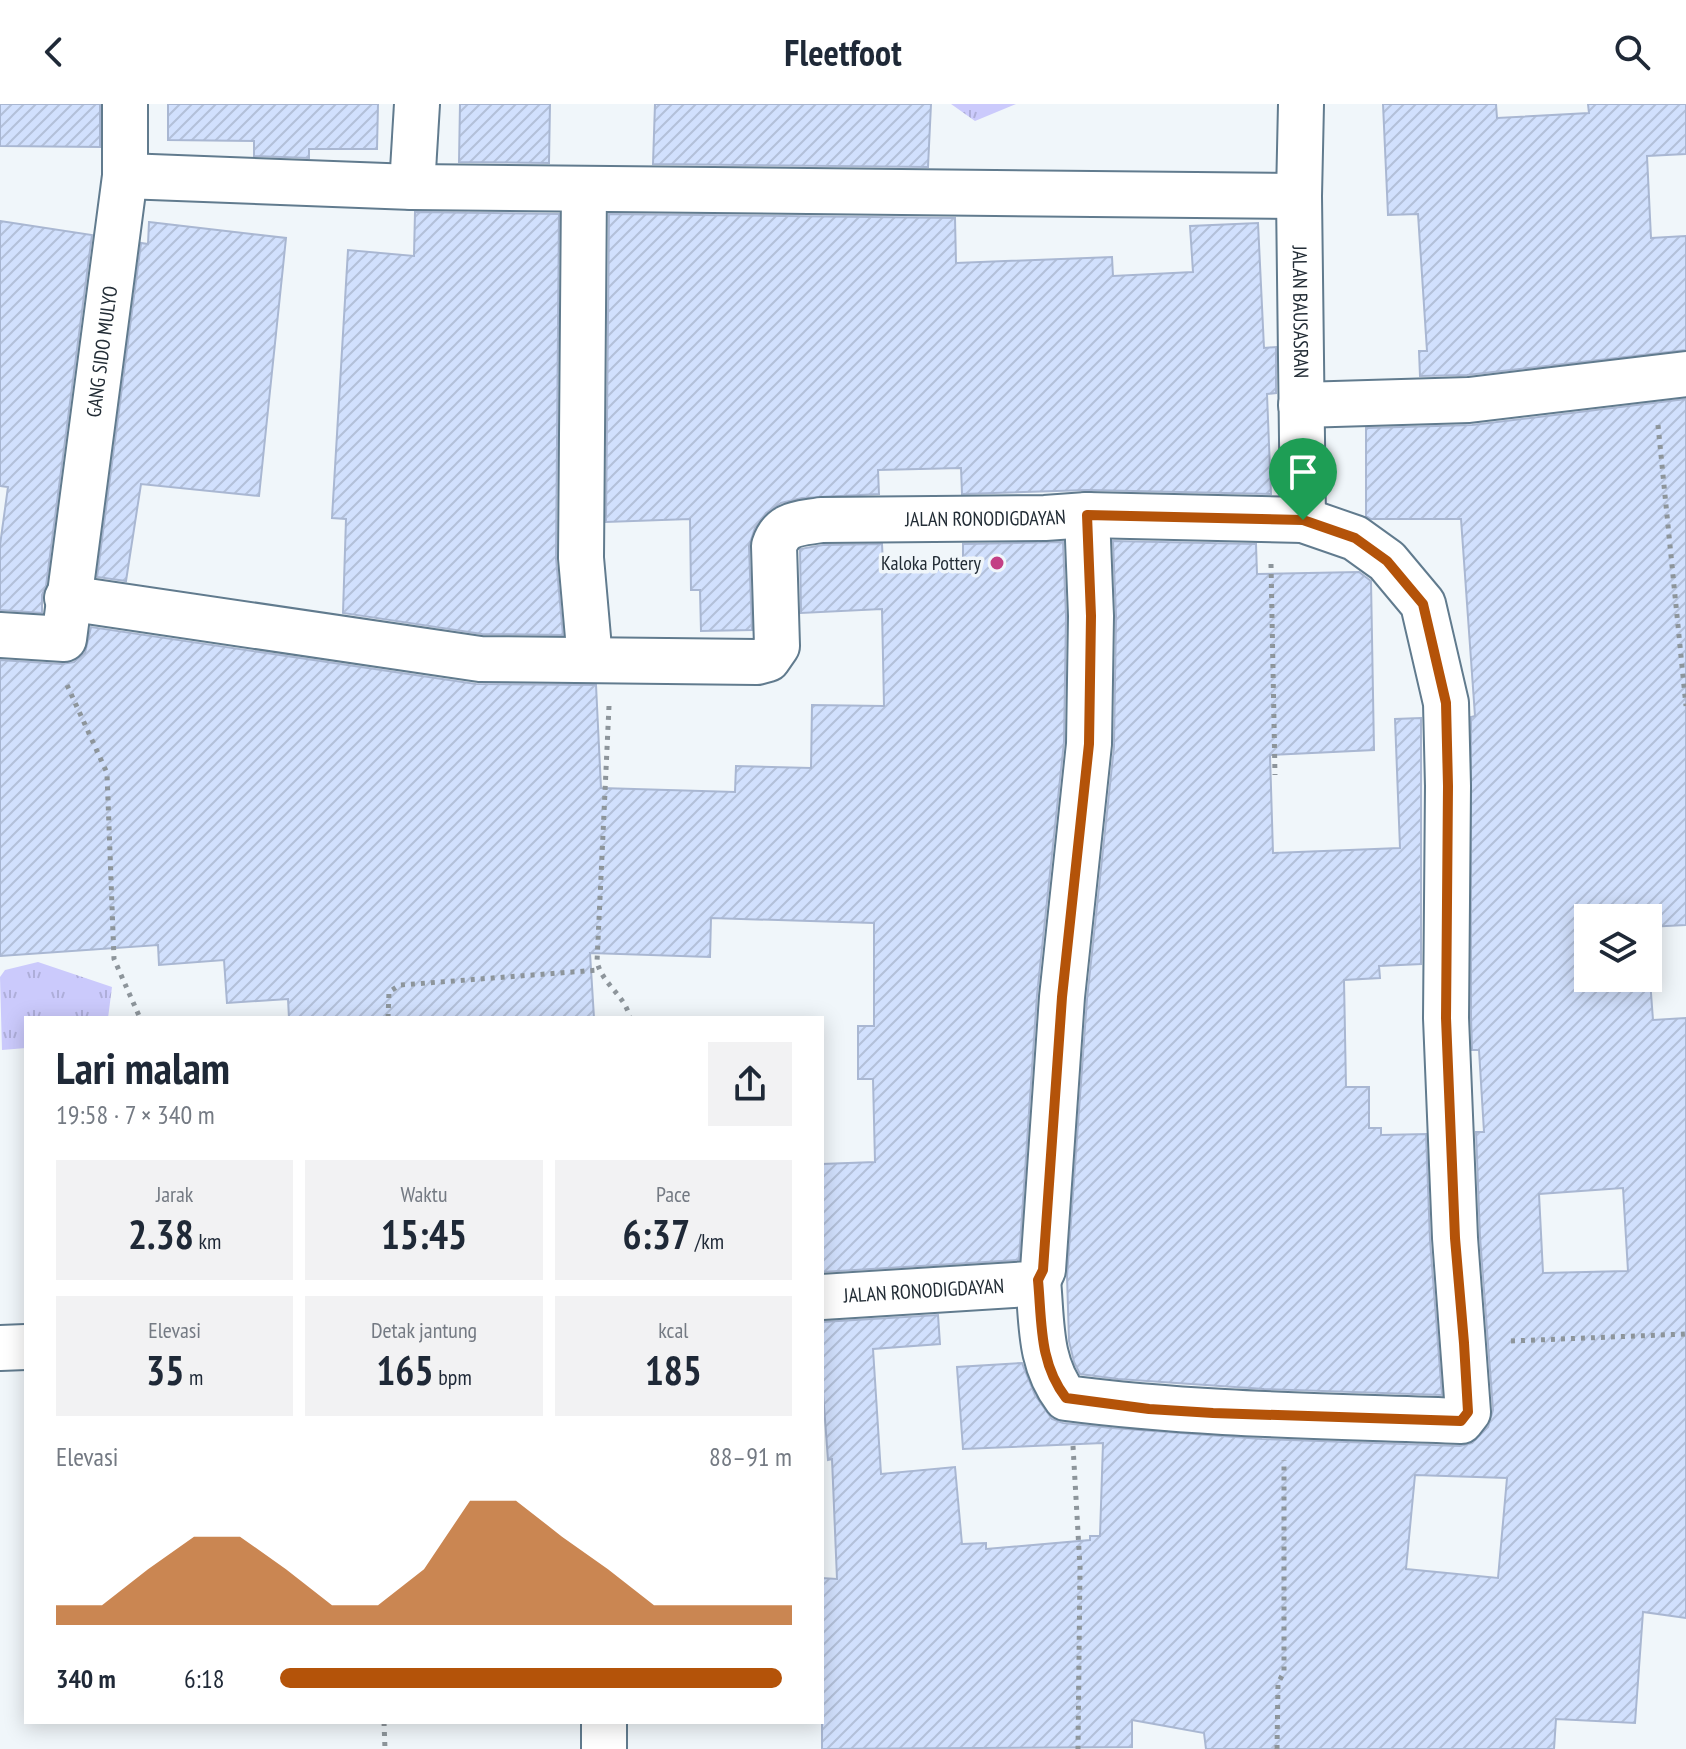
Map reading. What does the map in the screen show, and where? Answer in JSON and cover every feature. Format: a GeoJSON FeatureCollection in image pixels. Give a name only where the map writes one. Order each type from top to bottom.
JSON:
{"type":"FeatureCollection","features":[{"type":"Feature","properties":{"kind":"street","name":"GANG SIDO MULYO"},"geometry":{"type":"LineString","coordinates":[[65,618],[125,176],[125,104]]}},
{"type":"Feature","properties":{"kind":"street"},"geometry":{"type":"LineString","coordinates":[[412,187],[417,104]]}},
{"type":"Feature","properties":{"kind":"street","name":"JALAN BAUSASRAN"},"geometry":{"type":"LineString","coordinates":[[1286,519],[1301,405],[1301,104]]}},
{"type":"Feature","properties":{"kind":"street"},"geometry":{"type":"LineString","coordinates":[[125,176],[412,187],[1299,196]]}},
{"type":"Feature","properties":{"kind":"street"},"geometry":{"type":"LineString","coordinates":[[0,635],[65,618],[480,659],[600,660],[581,558],[584,189]]}},
{"type":"Feature","properties":{"kind":"street"},"geometry":{"type":"LineString","coordinates":[[1301,405],[1469,400],[1670,376]]}},
{"type":"Feature","properties":{"kind":"street"},"geometry":{"type":"LineString","coordinates":[[1038,1280],[1044,1349],[1052,1380],[1066,1398],[1161,1410],[1461,1421],[1468,1412],[1455,1238],[1446,1018],[1446,703],[1423,604],[1387,561],[1355,538],[1286,519],[1087,515]]}},
{"type":"Feature","properties":{"kind":"street","name":"JALAN RONODIGDAYAN"},"geometry":{"type":"LineString","coordinates":[[600,660],[757,662],[768,659],[777,646],[774,546],[778,533],[788,526],[821,520],[1087,515],[1091,616],[1089,744],[1061,1012],[1043,1270],[1038,1280],[1029,1284],[824,1297]]}},
{"type":"Feature","properties":{"kind":"street"},"geometry":{"type":"LineString","coordinates":[[0,1348],[24,1347]]}},
{"type":"Feature","properties":{"kind":"street"},"geometry":{"type":"LineString","coordinates":[[604,1724],[604,1749]]}},
{"type":"Feature","properties":{"kind":"path"},"geometry":{"type":"LineString","coordinates":[[1670,376],[1686,706]]}},
{"type":"Feature","properties":{"kind":"path"},"geometry":{"type":"LineString","coordinates":[[1275,775],[1286,519]]}},
{"type":"Feature","properties":{"kind":"path"},"geometry":{"type":"LineString","coordinates":[[65,618],[64,678],[107,773],[114,959],[139,1016]]}},
{"type":"Feature","properties":{"kind":"path"},"geometry":{"type":"LineString","coordinates":[[600,660],[597,962],[607,983],[627,1004],[630,1016]]}},
{"type":"Feature","properties":{"kind":"path"},"geometry":{"type":"LineString","coordinates":[[388,1016],[389,992],[400,985],[600,970]]}},
{"type":"Feature","properties":{"kind":"path"},"geometry":{"type":"LineString","coordinates":[[1464,1343],[1686,1334]]}},
{"type":"Feature","properties":{"kind":"path"},"geometry":{"type":"LineString","coordinates":[[1066,1398],[1073,1446],[1080,1567],[1078,1749]]}},
{"type":"Feature","properties":{"kind":"path"},"geometry":{"type":"LineString","coordinates":[[1277,1749],[1278,1683],[1284,1672],[1286,1559],[1283,1414]]}},
{"type":"Feature","properties":{"kind":"path"},"geometry":{"type":"LineString","coordinates":[[384,1724],[385,1749]]}},
{"type":"Feature","properties":{"kind":"green space"},"geometry":{"type":"Polygon","coordinates":[[[951,104],[1016,104],[975,121],[951,104]]]}},
{"type":"Feature","properties":{"kind":"green space"},"geometry":{"type":"Polygon","coordinates":[[[38,962],[112,987],[108,1016],[24,1016],[24,1048],[2,1050],[0,977],[5,970],[38,962]]]}},
{"type":"Feature","properties":{"kind":"building"},"geometry":{"type":"Polygon","coordinates":[[[0,104],[100,104],[100,147],[0,146],[0,104]]]}},
{"type":"Feature","properties":{"kind":"building"},"geometry":{"type":"Polygon","coordinates":[[[168,104],[378,104],[377,149],[309,149],[309,158],[254,156],[254,141],[168,140],[168,104]]]}},
{"type":"Feature","properties":{"kind":"building"},"geometry":{"type":"Polygon","coordinates":[[[460,104],[550,104],[549,163],[459,162],[460,104]]]}},
{"type":"Feature","properties":{"kind":"building"},"geometry":{"type":"Polygon","coordinates":[[[655,104],[931,104],[928,167],[653,164],[655,104]]]}},
{"type":"Feature","properties":{"kind":"building"},"geometry":{"type":"Polygon","coordinates":[[[1383,104],[1496,104],[1497,118],[1589,113],[1588,104],[1686,104],[1686,154],[1647,156],[1651,238],[1686,236],[1686,350],[1467,375],[1420,376],[1419,351],[1427,351],[1418,214],[1388,215],[1383,104]]]}},
{"type":"Feature","properties":{"kind":"building"},"geometry":{"type":"Polygon","coordinates":[[[415,212],[559,214],[556,558],[563,635],[482,634],[343,613],[346,519],[332,518],[348,250],[414,256],[415,212]]]}},
{"type":"Feature","properties":{"kind":"building"},"geometry":{"type":"Polygon","coordinates":[[[609,214],[955,218],[956,263],[1112,257],[1113,276],[1193,272],[1190,226],[1258,223],[1264,348],[1276,347],[1276,393],[1267,394],[1271,494],[1088,490],[962,494],[961,468],[878,470],[879,494],[802,498],[781,503],[766,513],[755,528],[749,546],[752,630],[701,631],[700,590],[691,590],[690,519],[606,522],[609,214]]]}},
{"type":"Feature","properties":{"kind":"building"},"geometry":{"type":"Polygon","coordinates":[[[0,221],[92,235],[42,613],[0,610],[0,545],[8,487],[0,486],[0,221]]]}},
{"type":"Feature","properties":{"kind":"building"},"geometry":{"type":"Polygon","coordinates":[[[149,222],[286,238],[259,496],[141,484],[126,581],[97,577],[141,243],[148,244],[149,222]]]}},
{"type":"Feature","properties":{"kind":"building"},"geometry":{"type":"Polygon","coordinates":[[[1686,399],[1686,925],[1662,926],[1662,904],[1574,904],[1574,992],[1651,992],[1653,1020],[1686,1018],[1686,1618],[1643,1612],[1635,1723],[1556,1719],[1554,1749],[1206,1749],[1204,1733],[1132,1720],[1132,1747],[822,1749],[824,1578],[837,1579],[832,1459],[828,1460],[824,1406],[824,1322],[938,1315],[940,1344],[873,1349],[881,1474],[955,1467],[962,1544],[986,1543],[986,1549],[1090,1540],[1090,1536],[1100,1536],[1103,1443],[963,1449],[957,1367],[1022,1363],[1035,1395],[1052,1419],[1063,1423],[1262,1439],[1460,1446],[1472,1443],[1488,1427],[1493,1410],[1480,1237],[1476,1132],[1484,1132],[1479,1050],[1472,1050],[1471,1018],[1471,717],[1475,716],[1461,519],[1371,519],[1366,516],[1366,428],[1472,425],[1686,399]],[[1623,1188],[1539,1194],[1543,1273],[1628,1271],[1623,1188]],[[1415,1475],[1406,1569],[1498,1578],[1507,1478],[1415,1475]]]}},
{"type":"Feature","properties":{"kind":"building"},"geometry":{"type":"Polygon","coordinates":[[[1113,541],[1256,544],[1257,574],[1359,572],[1371,581],[1374,750],[1270,755],[1273,853],[1400,848],[1395,719],[1421,718],[1421,964],[1379,966],[1380,978],[1344,980],[1346,1087],[1369,1087],[1369,1128],[1381,1128],[1381,1135],[1426,1134],[1430,1240],[1442,1395],[1264,1389],[1118,1379],[1080,1374],[1074,1362],[1069,1341],[1067,1276],[1087,999],[1114,747],[1116,616],[1113,541]]]}},
{"type":"Feature","properties":{"kind":"building"},"geometry":{"type":"Polygon","coordinates":[[[1063,542],[1066,616],[1064,742],[1037,995],[1019,1260],[824,1272],[824,1164],[875,1162],[873,1079],[858,1079],[858,1026],[874,1026],[874,923],[711,918],[710,957],[590,953],[594,1016],[289,1016],[288,999],[227,1003],[224,960],[159,965],[158,945],[0,956],[0,660],[74,662],[85,653],[91,627],[476,684],[596,685],[601,788],[735,792],[736,766],[811,768],[812,705],[884,706],[882,609],[801,613],[800,549],[823,545],[882,544],[883,564],[963,559],[963,544],[1063,542]]]}},
{"type":"Feature","properties":{"kind":"place","name":"Kaloka Pottery"},"geometry":{"type":"Point","coordinates":[997,563]}},
{"type":"Feature","properties":{"kind":"route"},"geometry":{"type":"LineString","coordinates":[[1087,515],[1303,520],[1355,538],[1387,561],[1412,589],[1423,604],[1446,703],[1446,1018],[1455,1238],[1468,1412],[1461,1421],[1213,1413],[1149,1409],[1066,1398],[1052,1380],[1044,1349],[1038,1280],[1043,1270],[1062,997],[1089,744],[1091,616],[1087,515]]}}]}
